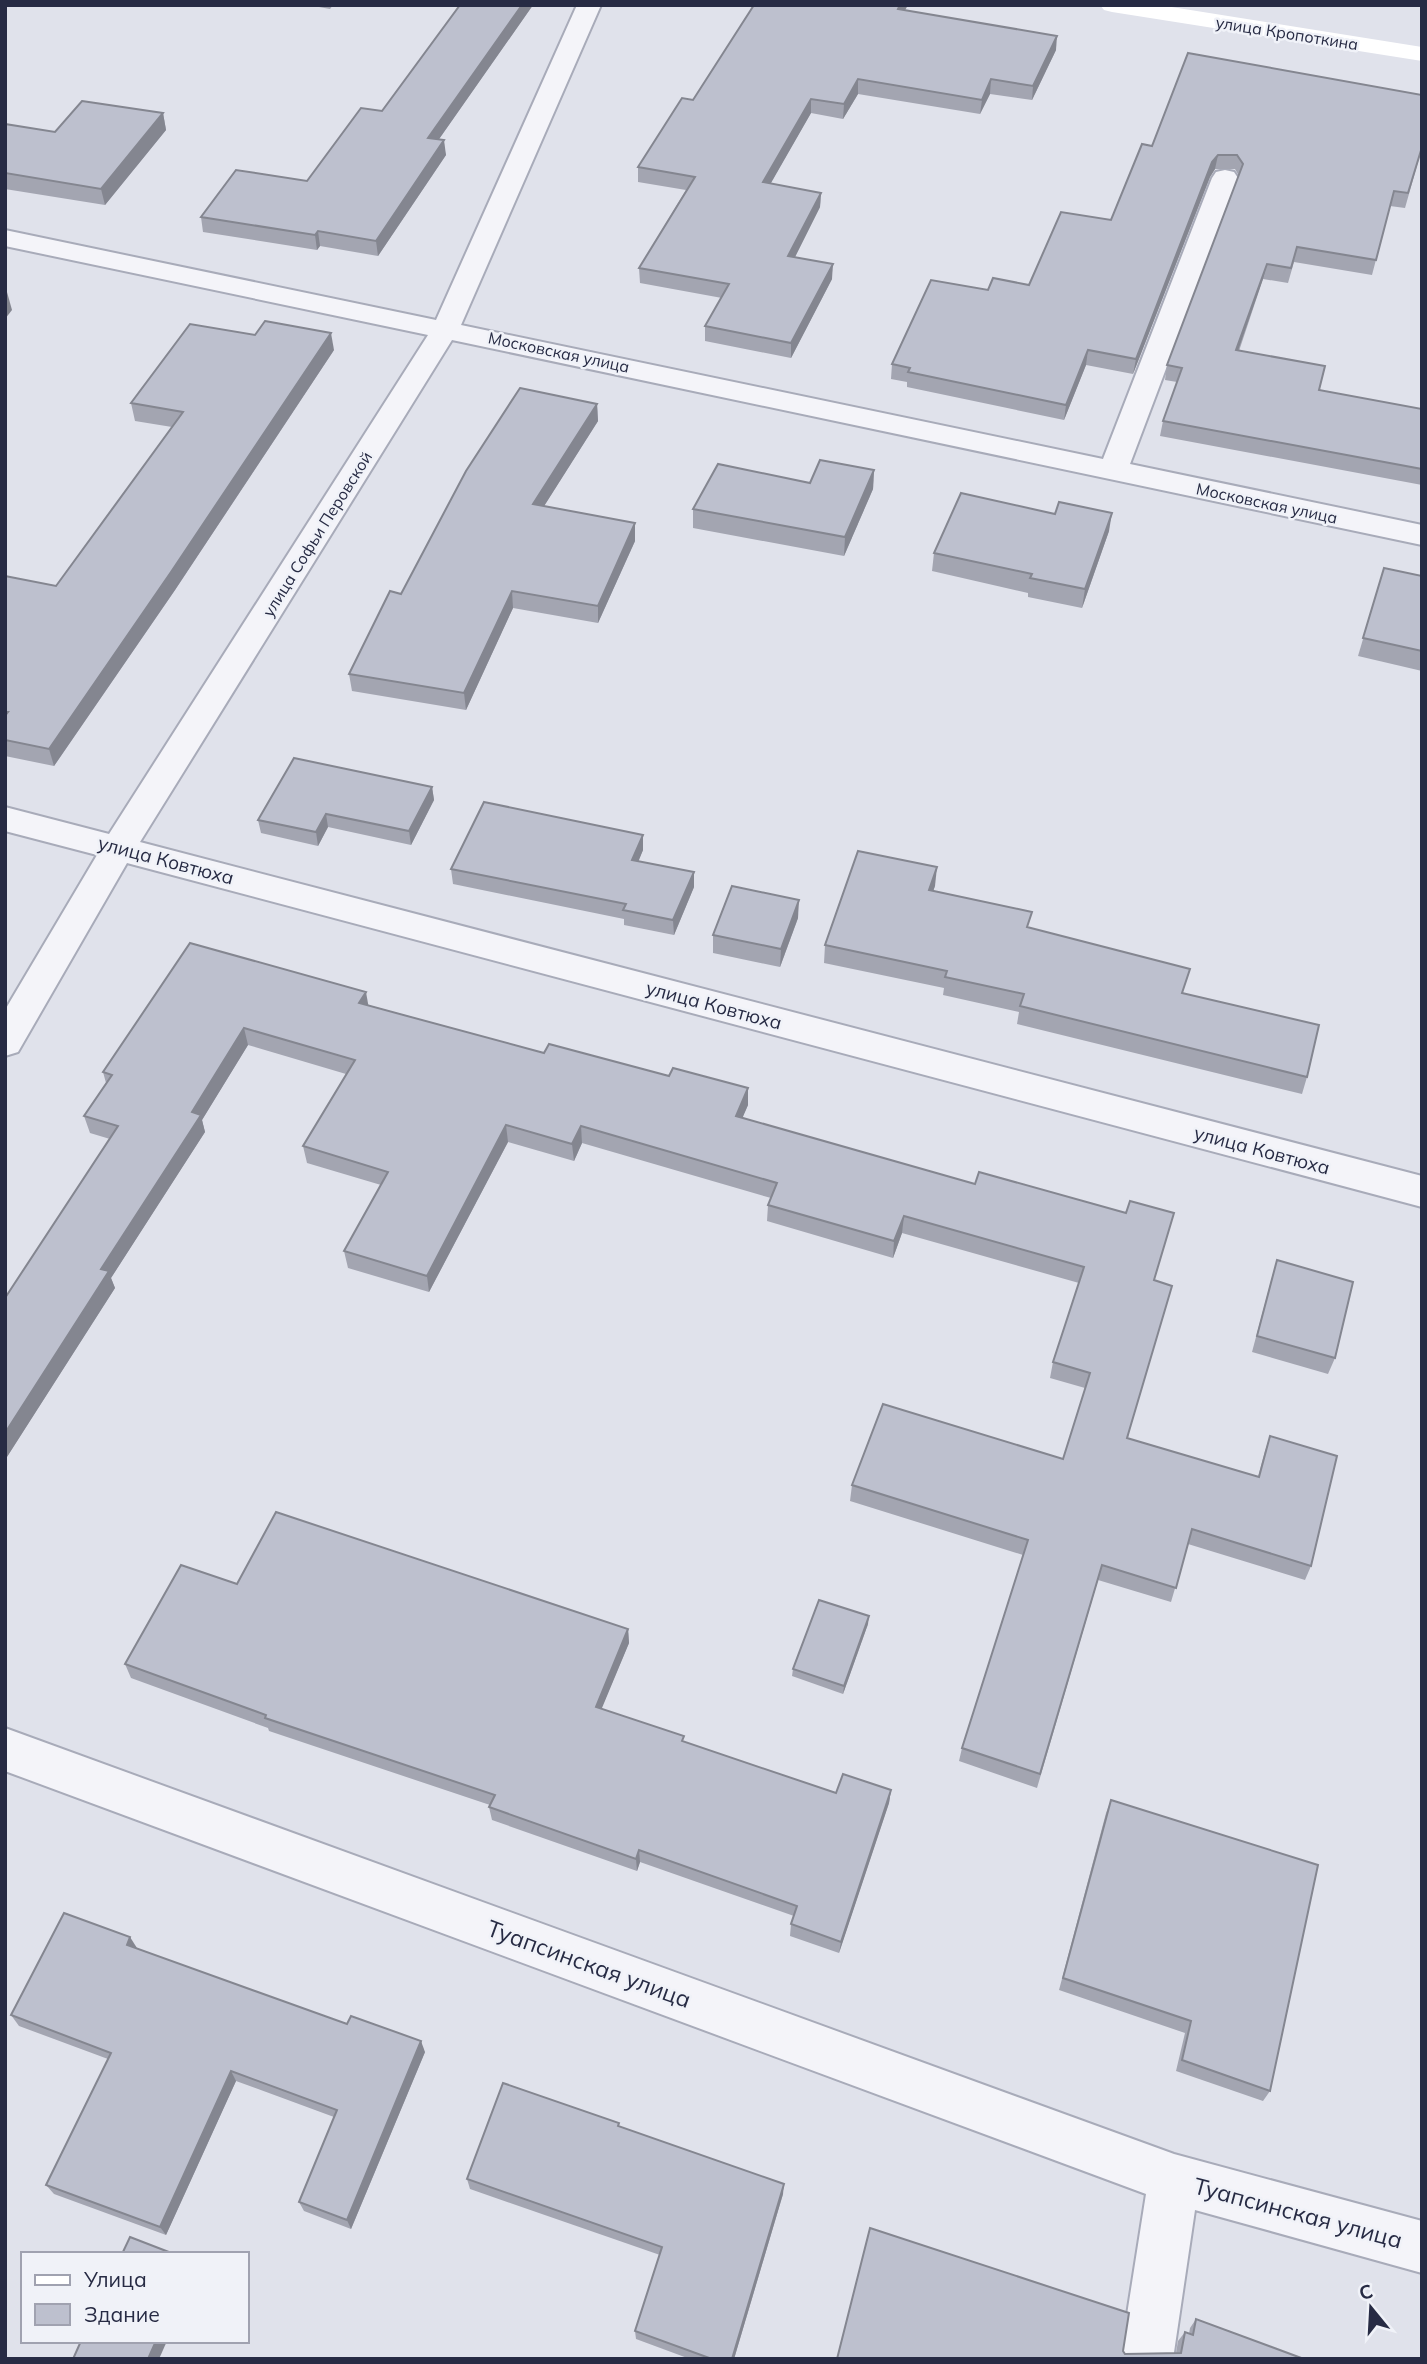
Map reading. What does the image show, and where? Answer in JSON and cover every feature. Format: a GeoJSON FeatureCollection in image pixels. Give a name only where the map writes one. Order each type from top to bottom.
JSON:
{"type":"FeatureCollection","features":[{"type":"Feature","properties":{"kind":"main road","name":"улица Кропоткина"},"geometry":{"type":"LineString","coordinates":[[1112,5],[1422,54]]}},
{"type":"Feature","properties":{"kind":"street","name":"улица Софьи Перовской"},"geometry":{"type":"LineString","coordinates":[[5,1042],[119,847],[446,328],[589,5]]}},
{"type":"Feature","properties":{"kind":"street"},"geometry":{"type":"LineString","coordinates":[[1112,470],[1225,178]]}},
{"type":"Feature","properties":{"kind":"street","name":"Московская улица"},"geometry":{"type":"LineString","coordinates":[[5,238],[446,328],[1422,536]]}},
{"type":"Feature","properties":{"kind":"street","name":"улица Ковтюха"},"geometry":{"type":"LineString","coordinates":[[5,819],[1422,1192]]}},
{"type":"Feature","properties":{"kind":"street","name":"Туапсинская улица"},"geometry":{"type":"LineString","coordinates":[[5,1749],[1174,2179],[1422,2247]]}},
{"type":"Feature","properties":{"kind":"street","name":"Туапсинская улица"},"geometry":{"type":"LineString","coordinates":[[1146,2359],[1174,2179]]}},
{"type":"Feature","properties":{"kind":"building"},"geometry":{"type":"Polygon","coordinates":[[[460,5],[522,5],[428,138],[444,140],[376,241],[318,231],[315,235],[201,217],[236,170],[307,181],[361,108],[382,111],[460,5]]]}},
{"type":"Feature","properties":{"kind":"building"},"geometry":{"type":"Polygon","coordinates":[[[754,5],[900,5],[898,9],[1057,36],[1033,86],[991,79],[982,100],[858,79],[844,104],[811,99],[763,182],[821,193],[788,256],[833,264],[791,343],[705,326],[729,284],[639,268],[695,177],[638,167],[682,98],[693,100],[754,5]]]}},
{"type":"Feature","properties":{"kind":"building"},"geometry":{"type":"Polygon","coordinates":[[[1188,53],[1422,95],[1422,147],[1408,193],[1394,191],[1376,260],[1297,247],[1291,268],[1267,264],[1236,350],[1325,366],[1319,390],[1422,409],[1422,469],[1163,421],[1182,368],[1167,365],[1243,164],[1237,155],[1218,155],[1212,162],[1136,359],[1088,350],[1066,405],[908,372],[910,368],[892,364],[931,280],[988,290],[993,278],[1029,285],[1061,212],[1111,220],[1142,144],[1152,146],[1188,53]]]}},
{"type":"Feature","properties":{"kind":"building"},"geometry":{"type":"Polygon","coordinates":[[[82,101],[163,113],[101,189],[5,173],[5,124],[55,132],[82,101]]]}},
{"type":"Feature","properties":{"kind":"building"},"geometry":{"type":"Polygon","coordinates":[[[265,321],[331,333],[49,749],[5,740],[5,716],[8,712],[5,712],[5,576],[56,586],[183,412],[131,403],[190,324],[255,335],[265,321]]]}},
{"type":"Feature","properties":{"kind":"building"},"geometry":{"type":"Polygon","coordinates":[[[520,388],[597,404],[533,504],[635,523],[598,606],[512,591],[464,693],[349,674],[390,591],[401,594],[466,471],[520,388]]]}},
{"type":"Feature","properties":{"kind":"building"},"geometry":{"type":"Polygon","coordinates":[[[820,460],[874,470],[845,537],[693,509],[718,464],[810,483],[820,460]]]}},
{"type":"Feature","properties":{"kind":"building"},"geometry":{"type":"Polygon","coordinates":[[[961,493],[1055,514],[1059,502],[1112,513],[1085,589],[1030,578],[1032,574],[934,553],[961,493]]]}},
{"type":"Feature","properties":{"kind":"building"},"geometry":{"type":"Polygon","coordinates":[[[1384,568],[1422,576],[1422,651],[1363,638],[1384,568]]]}},
{"type":"Feature","properties":{"kind":"building"},"geometry":{"type":"Polygon","coordinates":[[[294,758],[432,787],[409,831],[326,814],[316,832],[258,820],[294,758]]]}},
{"type":"Feature","properties":{"kind":"building"},"geometry":{"type":"Polygon","coordinates":[[[484,802],[643,835],[632,860],[694,872],[673,920],[623,910],[626,904],[451,869],[484,802]]]}},
{"type":"Feature","properties":{"kind":"building"},"geometry":{"type":"Polygon","coordinates":[[[858,851],[937,867],[929,890],[1032,912],[1027,927],[1190,969],[1182,993],[1319,1025],[1307,1077],[1020,1006],[1024,994],[945,977],[947,971],[825,945],[858,851]]]}},
{"type":"Feature","properties":{"kind":"building"},"geometry":{"type":"Polygon","coordinates":[[[732,886],[799,900],[781,949],[713,935],[732,886]]]}},
{"type":"Feature","properties":{"kind":"building"},"geometry":{"type":"Polygon","coordinates":[[[190,943],[366,992],[359,1003],[544,1053],[549,1044],[669,1076],[673,1068],[748,1088],[736,1116],[975,1184],[979,1172],[1126,1213],[1130,1201],[1174,1213],[1154,1280],[1172,1286],[1127,1438],[1259,1477],[1270,1436],[1337,1456],[1311,1566],[1192,1529],[1176,1588],[1102,1565],[1040,1774],[962,1748],[1028,1540],[852,1485],[883,1404],[1063,1459],[1090,1373],[1053,1362],[1084,1267],[904,1216],[894,1241],[768,1205],[777,1183],[581,1126],[572,1144],[506,1125],[427,1276],[344,1251],[388,1172],[303,1146],[355,1060],[244,1028],[192,1112],[201,1115],[101,1269],[109,1271],[5,1433],[5,1298],[118,1126],[84,1116],[112,1075],[103,1072],[190,943]]]}},
{"type":"Feature","properties":{"kind":"building"},"geometry":{"type":"Polygon","coordinates":[[[1277,1260],[1353,1282],[1335,1358],[1257,1336],[1277,1260]]]}},
{"type":"Feature","properties":{"kind":"building"},"geometry":{"type":"Polygon","coordinates":[[[276,1512],[628,1629],[596,1707],[684,1736],[682,1741],[836,1793],[843,1774],[891,1790],[841,1942],[791,1924],[797,1906],[639,1850],[636,1859],[489,1807],[495,1795],[265,1718],[266,1715],[125,1664],[181,1565],[237,1584],[276,1512]]]}},
{"type":"Feature","properties":{"kind":"building"},"geometry":{"type":"Polygon","coordinates":[[[819,1600],[869,1616],[844,1686],[793,1669],[819,1600]]]}},
{"type":"Feature","properties":{"kind":"building"},"geometry":{"type":"Polygon","coordinates":[[[1111,1800],[1318,1865],[1270,2091],[1182,2060],[1191,2021],[1063,1978],[1111,1800]]]}},
{"type":"Feature","properties":{"kind":"building"},"geometry":{"type":"Polygon","coordinates":[[[64,1913],[130,1937],[127,1945],[347,2024],[351,2016],[421,2041],[347,2220],[299,2202],[337,2110],[231,2071],[160,2227],[46,2185],[111,2053],[11,2015],[64,1913]]]}},
{"type":"Feature","properties":{"kind":"building"},"geometry":{"type":"Polygon","coordinates":[[[503,2083],[784,2184],[732,2359],[712,2359],[635,2331],[662,2247],[467,2179],[503,2083]]]}},
{"type":"Feature","properties":{"kind":"building"},"geometry":{"type":"Polygon","coordinates":[[[870,2228],[1129,2313],[1123,2351],[1125,2354],[1181,2353],[1185,2332],[1193,2335],[1196,2319],[1304,2359],[837,2359],[870,2228]]]}},
{"type":"Feature","properties":{"kind":"building"},"geometry":{"type":"Polygon","coordinates":[[[130,2237],[169,2252],[123,2252],[130,2237]]]}},
{"type":"Feature","properties":{"kind":"building"},"geometry":{"type":"Polygon","coordinates":[[[80,2343],[155,2343],[148,2359],[73,2359],[80,2343]]]}}]}
